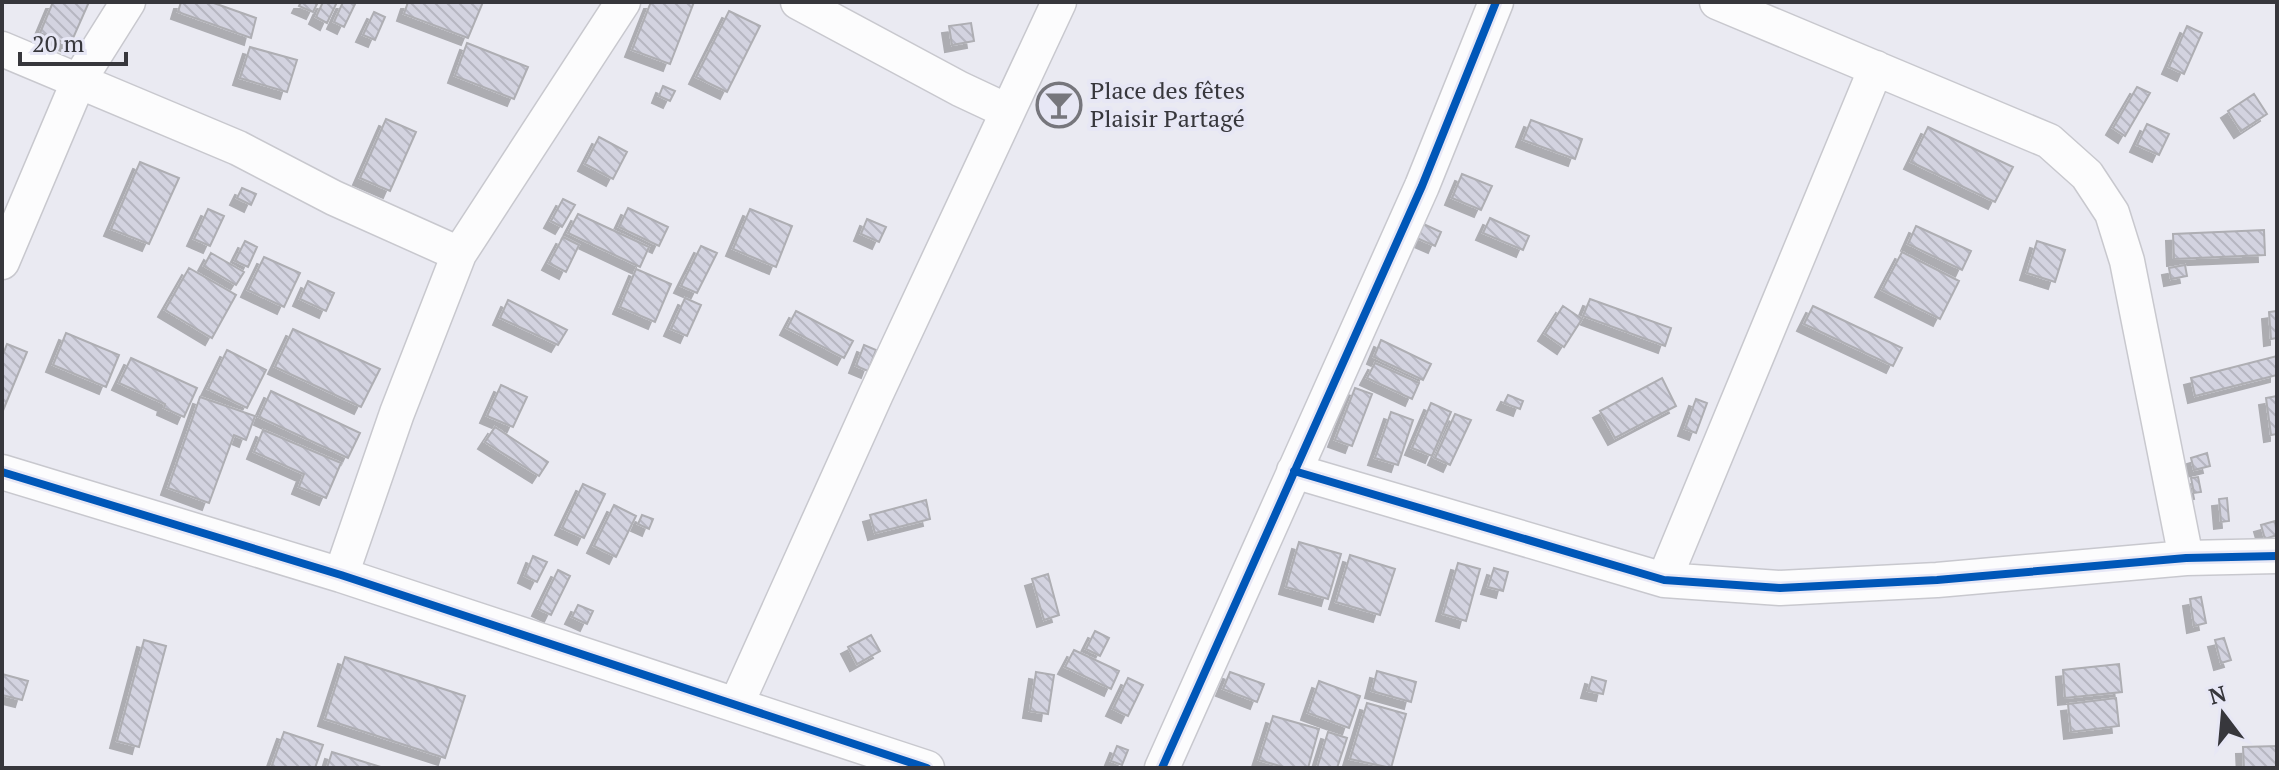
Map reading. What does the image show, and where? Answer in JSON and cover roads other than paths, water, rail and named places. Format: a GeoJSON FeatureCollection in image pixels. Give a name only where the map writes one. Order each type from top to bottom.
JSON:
{"type":"FeatureCollection","features":[{"type":"Feature","properties":{"kind":"street"},"geometry":{"type":"LineString","coordinates":[[2,262],[79,80],[128,2]]}},
{"type":"Feature","properties":{"kind":"street"},"geometry":{"type":"LineString","coordinates":[[341,575],[397,413],[459,254],[623,2]]}},
{"type":"Feature","properties":{"kind":"street"},"geometry":{"type":"LineString","coordinates":[[798,2],[1007,111]]}},
{"type":"Feature","properties":{"kind":"street"},"geometry":{"type":"LineString","coordinates":[[736,705],[1059,2]]}},
{"type":"Feature","properties":{"kind":"street"},"geometry":{"type":"LineString","coordinates":[[1162,768],[1422,186],[1496,2]]}},
{"type":"Feature","properties":{"kind":"street"},"geometry":{"type":"LineString","coordinates":[[1717,2],[2049,141],[2087,175],[2112,213],[2127,261],[2186,558]]}},
{"type":"Feature","properties":{"kind":"street"},"geometry":{"type":"LineString","coordinates":[[2,49],[238,148],[334,198],[459,254]]}},
{"type":"Feature","properties":{"kind":"street"},"geometry":{"type":"LineString","coordinates":[[1664,580],[1876,68]]}},
{"type":"Feature","properties":{"kind":"street"},"geometry":{"type":"LineString","coordinates":[[1294,471],[1664,580],[1780,588],[1937,580],[2186,558],[2277,556]]}},
{"type":"Feature","properties":{"kind":"street"},"geometry":{"type":"LineString","coordinates":[[2,472],[341,575],[927,768]]}},
{"type":"Feature","properties":{"kind":"place","name":"Place des fêtes Plaisir Partagé"},"geometry":{"type":"Point","coordinates":[1059,105]}}]}
